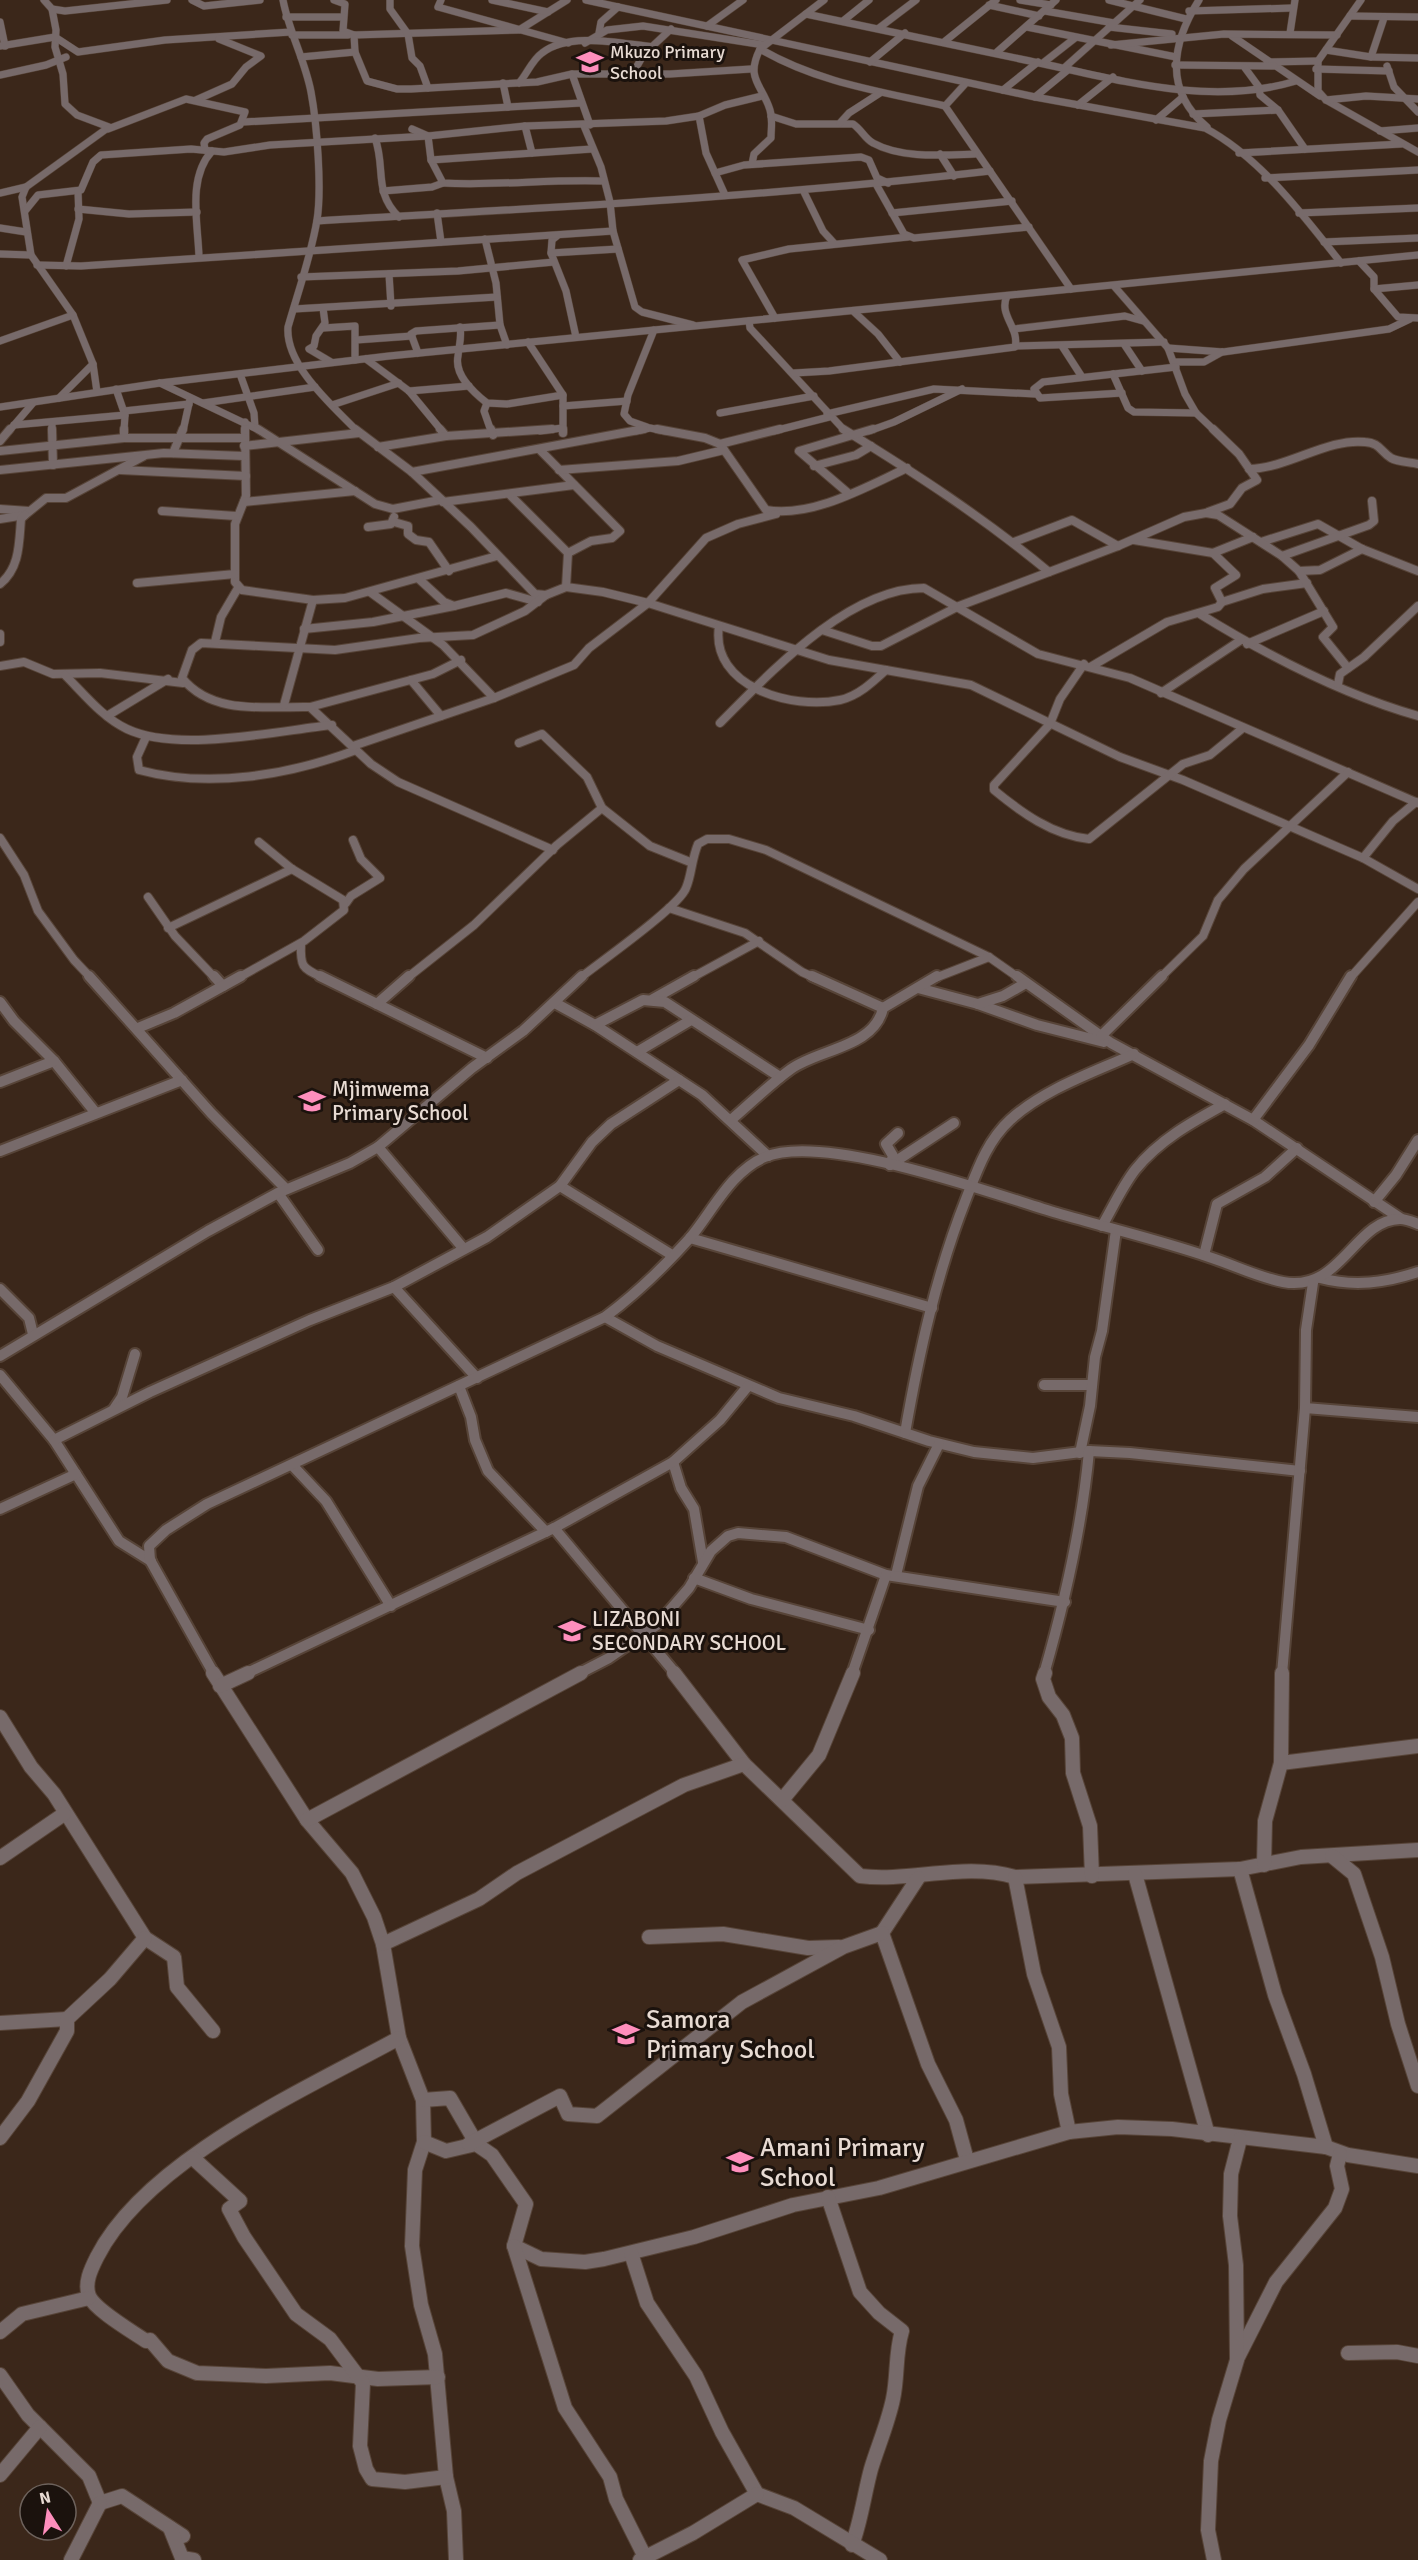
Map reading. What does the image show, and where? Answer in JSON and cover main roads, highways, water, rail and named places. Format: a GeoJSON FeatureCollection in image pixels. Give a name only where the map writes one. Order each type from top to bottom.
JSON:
{"type":"FeatureCollection","features":[{"type":"Feature","properties":{"kind":"place","name":"Mkuzo Primary School"},"geometry":{"type":"Point","coordinates":[590,62]}},
{"type":"Feature","properties":{"kind":"place","name":"Mjimwema Primary School"},"geometry":{"type":"Point","coordinates":[312,1101]}},
{"type":"Feature","properties":{"kind":"place","name":"LIZABONI SECONDARY SCHOOL"},"geometry":{"type":"Point","coordinates":[572,1631]}},
{"type":"Feature","properties":{"kind":"place","name":"Samora Primary School"},"geometry":{"type":"Point","coordinates":[626,2034]}},
{"type":"Feature","properties":{"kind":"place","name":"Amani Primary School"},"geometry":{"type":"Point","coordinates":[740,2162]}}]}
